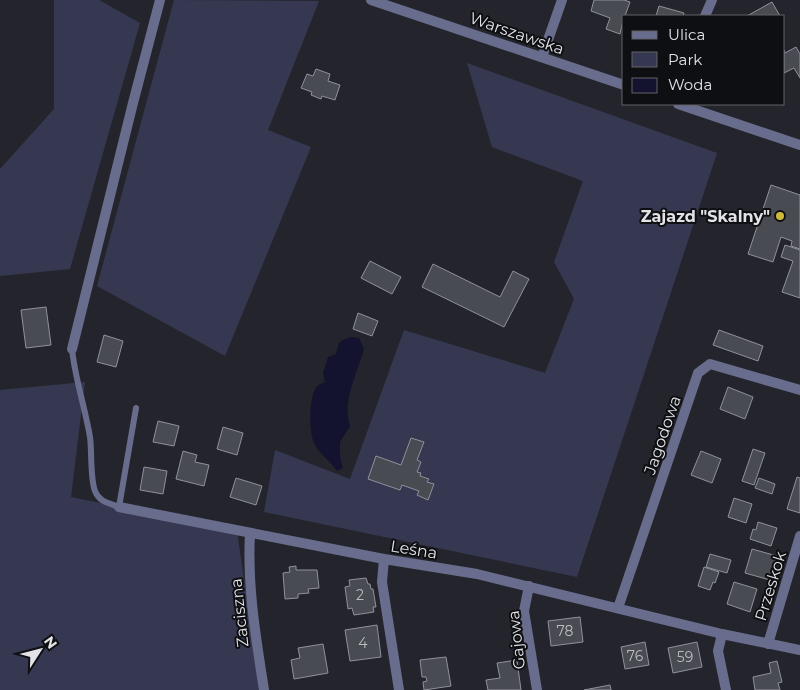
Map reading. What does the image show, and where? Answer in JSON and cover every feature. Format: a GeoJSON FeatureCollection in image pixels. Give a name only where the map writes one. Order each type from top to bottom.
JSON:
{"type":"FeatureCollection","features":[{"type":"Feature","properties":{"kind":"street"},"geometry":{"type":"LineString","coordinates":[[72,349],[130,112],[160,0]]}},
{"type":"Feature","properties":{"kind":"street","name":"Warszawska"},"geometry":{"type":"LineString","coordinates":[[371,0],[622,84]]}},
{"type":"Feature","properties":{"kind":"street"},"geometry":{"type":"LineString","coordinates":[[542,57],[562,0]]}},
{"type":"Feature","properties":{"kind":"street"},"geometry":{"type":"LineString","coordinates":[[705,15],[712,0]]}},
{"type":"Feature","properties":{"kind":"street"},"geometry":{"type":"LineString","coordinates":[[681,105],[800,145]]}},
{"type":"Feature","properties":{"kind":"street","name":"Jagodowa"},"geometry":{"type":"LineString","coordinates":[[618,608],[698,373],[710,364],[800,390]]}},
{"type":"Feature","properties":{"kind":"street","name":"Leśna"},"geometry":{"type":"LineString","coordinates":[[119,507],[384,559],[477,574],[722,634],[800,650]]}},
{"type":"Feature","properties":{"kind":"street","name":"Zaciszna"},"geometry":{"type":"LineString","coordinates":[[250,533],[248,561],[252,615],[264,690]]}},
{"type":"Feature","properties":{"kind":"street","name":"Przeskok"},"geometry":{"type":"LineString","coordinates":[[768,644],[800,536]]}},
{"type":"Feature","properties":{"kind":"street"},"geometry":{"type":"LineString","coordinates":[[384,559],[382,582],[399,690]]}},
{"type":"Feature","properties":{"kind":"street","name":"Gajowa"},"geometry":{"type":"LineString","coordinates":[[529,586],[524,611],[537,690]]}},
{"type":"Feature","properties":{"kind":"street"},"geometry":{"type":"LineString","coordinates":[[722,634],[718,651],[726,690]]}},
{"type":"Feature","properties":{"kind":"lane"},"geometry":{"type":"LineString","coordinates":[[72,349],[74,370],[80,389],[90,439],[94,490],[100,500],[119,507],[136,408]]}},
{"type":"Feature","properties":{"kind":"green space"},"geometry":{"type":"Polygon","coordinates":[[[54,0],[99,0],[140,23],[70,269],[0,276],[0,169],[54,109],[54,0]]]}},
{"type":"Feature","properties":{"kind":"green space"},"geometry":{"type":"Polygon","coordinates":[[[174,0],[319,1],[268,130],[311,147],[225,356],[97,286],[174,0]]]}},
{"type":"Feature","properties":{"kind":"green space"},"geometry":{"type":"Polygon","coordinates":[[[467,63],[717,153],[577,577],[264,512],[275,450],[350,479],[404,330],[545,373],[574,299],[554,262],[583,181],[492,147],[467,63]]]}},
{"type":"Feature","properties":{"kind":"green space"},"geometry":{"type":"Polygon","coordinates":[[[85,382],[71,497],[237,531],[260,690],[0,690],[0,390],[85,382]]]}},
{"type":"Feature","properties":{"kind":"water"},"geometry":{"type":"Polygon","coordinates":[[[352,337],[359,338],[364,349],[349,397],[348,416],[350,426],[340,442],[340,456],[343,468],[337,471],[313,442],[310,425],[312,397],[318,385],[325,382],[323,373],[328,357],[336,354],[342,340],[352,337]]]}},
{"type":"Feature","properties":{"kind":"building"},"geometry":{"type":"Polygon","coordinates":[[[594,0],[624,0],[630,2],[625,15],[622,15],[620,34],[606,29],[610,18],[591,11],[594,0]]]}},
{"type":"Feature","properties":{"kind":"building"},"geometry":{"type":"Polygon","coordinates":[[[772,2],[779,15],[749,15],[772,2]]]}},
{"type":"Feature","properties":{"kind":"building"},"geometry":{"type":"Polygon","coordinates":[[[659,6],[684,13],[683,15],[656,15],[659,6]]]}},
{"type":"Feature","properties":{"kind":"building"},"geometry":{"type":"Polygon","coordinates":[[[796,47],[800,54],[800,78],[794,68],[785,72],[785,53],[796,47]]]}},
{"type":"Feature","properties":{"kind":"building"},"geometry":{"type":"Polygon","coordinates":[[[316,69],[330,74],[328,81],[340,85],[335,100],[322,96],[321,99],[311,95],[312,92],[301,88],[307,74],[313,76],[316,69]]]}},
{"type":"Feature","properties":{"kind":"building","name":"Zajazd \"Skalny\""},"geometry":{"type":"Polygon","coordinates":[[[771,185],[800,195],[800,249],[791,246],[792,241],[781,237],[773,262],[748,254],[771,185]]]}},
{"type":"Feature","properties":{"kind":"building"},"geometry":{"type":"Polygon","coordinates":[[[785,245],[800,250],[800,298],[782,292],[793,261],[781,257],[785,245]]]}},
{"type":"Feature","properties":{"kind":"building"},"geometry":{"type":"Polygon","coordinates":[[[370,261],[401,277],[392,294],[361,278],[370,261]]]}},
{"type":"Feature","properties":{"kind":"building"},"geometry":{"type":"Polygon","coordinates":[[[433,264],[500,297],[513,271],[529,279],[504,327],[422,287],[433,264]]]}},
{"type":"Feature","properties":{"kind":"building"},"geometry":{"type":"Polygon","coordinates":[[[46,307],[51,345],[26,348],[21,310],[46,307]]]}},
{"type":"Feature","properties":{"kind":"building"},"geometry":{"type":"Polygon","coordinates":[[[358,313],[378,321],[372,336],[353,329],[358,313]]]}},
{"type":"Feature","properties":{"kind":"building"},"geometry":{"type":"Polygon","coordinates":[[[719,330],[763,346],[758,361],[713,345],[719,330]]]}},
{"type":"Feature","properties":{"kind":"building"},"geometry":{"type":"Polygon","coordinates":[[[104,335],[123,341],[116,367],[97,362],[104,335]]]}},
{"type":"Feature","properties":{"kind":"building"},"geometry":{"type":"Polygon","coordinates":[[[728,387],[753,397],[745,419],[720,409],[728,387]]]}},
{"type":"Feature","properties":{"kind":"building"},"geometry":{"type":"Polygon","coordinates":[[[158,421],[179,426],[174,446],[153,442],[158,421]]]}},
{"type":"Feature","properties":{"kind":"building"},"geometry":{"type":"Polygon","coordinates":[[[223,427],[243,433],[237,455],[217,449],[223,427]]]}},
{"type":"Feature","properties":{"kind":"building"},"geometry":{"type":"Polygon","coordinates":[[[411,438],[424,442],[417,460],[421,462],[417,472],[421,473],[420,476],[429,479],[427,482],[434,484],[428,500],[417,495],[419,491],[402,485],[400,490],[368,479],[376,456],[401,465],[411,438]]]}},
{"type":"Feature","properties":{"kind":"building"},"geometry":{"type":"Polygon","coordinates":[[[753,449],[765,453],[754,485],[742,481],[753,449]]]}},
{"type":"Feature","properties":{"kind":"building"},"geometry":{"type":"Polygon","coordinates":[[[183,451],[197,455],[195,462],[209,465],[204,486],[176,479],[183,451]]]}},
{"type":"Feature","properties":{"kind":"building"},"geometry":{"type":"Polygon","coordinates":[[[701,451],[721,459],[712,483],[691,475],[701,451]]]}},
{"type":"Feature","properties":{"kind":"building"},"geometry":{"type":"Polygon","coordinates":[[[144,467],[167,471],[163,494],[140,490],[144,467]]]}},
{"type":"Feature","properties":{"kind":"building"},"geometry":{"type":"Polygon","coordinates":[[[797,477],[800,478],[800,513],[787,509],[797,477]]]}},
{"type":"Feature","properties":{"kind":"building"},"geometry":{"type":"Polygon","coordinates":[[[236,478],[262,486],[256,505],[230,497],[236,478]]]}},
{"type":"Feature","properties":{"kind":"building"},"geometry":{"type":"Polygon","coordinates":[[[759,478],[775,484],[772,494],[755,488],[759,478]]]}},
{"type":"Feature","properties":{"kind":"building"},"geometry":{"type":"Polygon","coordinates":[[[734,498],[752,504],[746,523],[728,517],[734,498]]]}},
{"type":"Feature","properties":{"kind":"building"},"geometry":{"type":"Polygon","coordinates":[[[758,522],[777,528],[771,546],[750,539],[753,529],[756,530],[758,522]]]}},
{"type":"Feature","properties":{"kind":"building"},"geometry":{"type":"Polygon","coordinates":[[[752,549],[777,556],[770,580],[745,573],[752,549]]]}},
{"type":"Feature","properties":{"kind":"building"},"geometry":{"type":"Polygon","coordinates":[[[710,554],[731,560],[727,573],[706,567],[710,554]]]}},
{"type":"Feature","properties":{"kind":"building"},"geometry":{"type":"Polygon","coordinates":[[[296,566],[296,570],[317,570],[319,588],[308,589],[309,593],[298,594],[298,598],[285,599],[283,573],[290,572],[289,567],[296,566]]]}},
{"type":"Feature","properties":{"kind":"building"},"geometry":{"type":"Polygon","coordinates":[[[704,567],[719,572],[710,590],[698,586],[704,567]]]}},
{"type":"Feature","properties":{"kind":"building"},"geometry":{"type":"Polygon","coordinates":[[[366,578],[371,589],[373,589],[376,607],[373,607],[374,612],[354,615],[352,608],[348,609],[345,587],[350,586],[349,580],[366,578]]]}},
{"type":"Feature","properties":{"kind":"building"},"geometry":{"type":"Polygon","coordinates":[[[734,582],[757,589],[750,612],[727,604],[734,582]]]}},
{"type":"Feature","properties":{"kind":"building"},"geometry":{"type":"Polygon","coordinates":[[[580,617],[583,642],[551,646],[548,621],[580,617]]]}},
{"type":"Feature","properties":{"kind":"building"},"geometry":{"type":"Polygon","coordinates":[[[377,625],[381,657],[350,661],[345,630],[377,625]]]}},
{"type":"Feature","properties":{"kind":"building"},"geometry":{"type":"Polygon","coordinates":[[[645,642],[649,665],[625,669],[621,647],[645,642]]]}},
{"type":"Feature","properties":{"kind":"building"},"geometry":{"type":"Polygon","coordinates":[[[697,642],[702,667],[673,673],[668,648],[697,642]]]}},
{"type":"Feature","properties":{"kind":"building"},"geometry":{"type":"Polygon","coordinates":[[[323,644],[328,673],[294,679],[291,660],[300,658],[298,648],[323,644]]]}},
{"type":"Feature","properties":{"kind":"building"},"geometry":{"type":"Polygon","coordinates":[[[446,657],[451,686],[424,690],[423,682],[427,681],[426,677],[422,677],[420,660],[446,657]]]}},
{"type":"Feature","properties":{"kind":"building"},"geometry":{"type":"Polygon","coordinates":[[[517,660],[521,690],[488,690],[486,680],[500,678],[497,663],[517,660]]]}},
{"type":"Feature","properties":{"kind":"building"},"geometry":{"type":"Polygon","coordinates":[[[777,661],[782,682],[778,683],[780,690],[755,690],[753,677],[771,673],[769,663],[777,661]]]}},
{"type":"Feature","properties":{"kind":"building"},"geometry":{"type":"Polygon","coordinates":[[[610,685],[611,690],[584,690],[610,685]]]}},
{"type":"Feature","properties":{"kind":"place","name":"Zajazd \"Skalny\""},"geometry":{"type":"Point","coordinates":[780,216]}}]}
